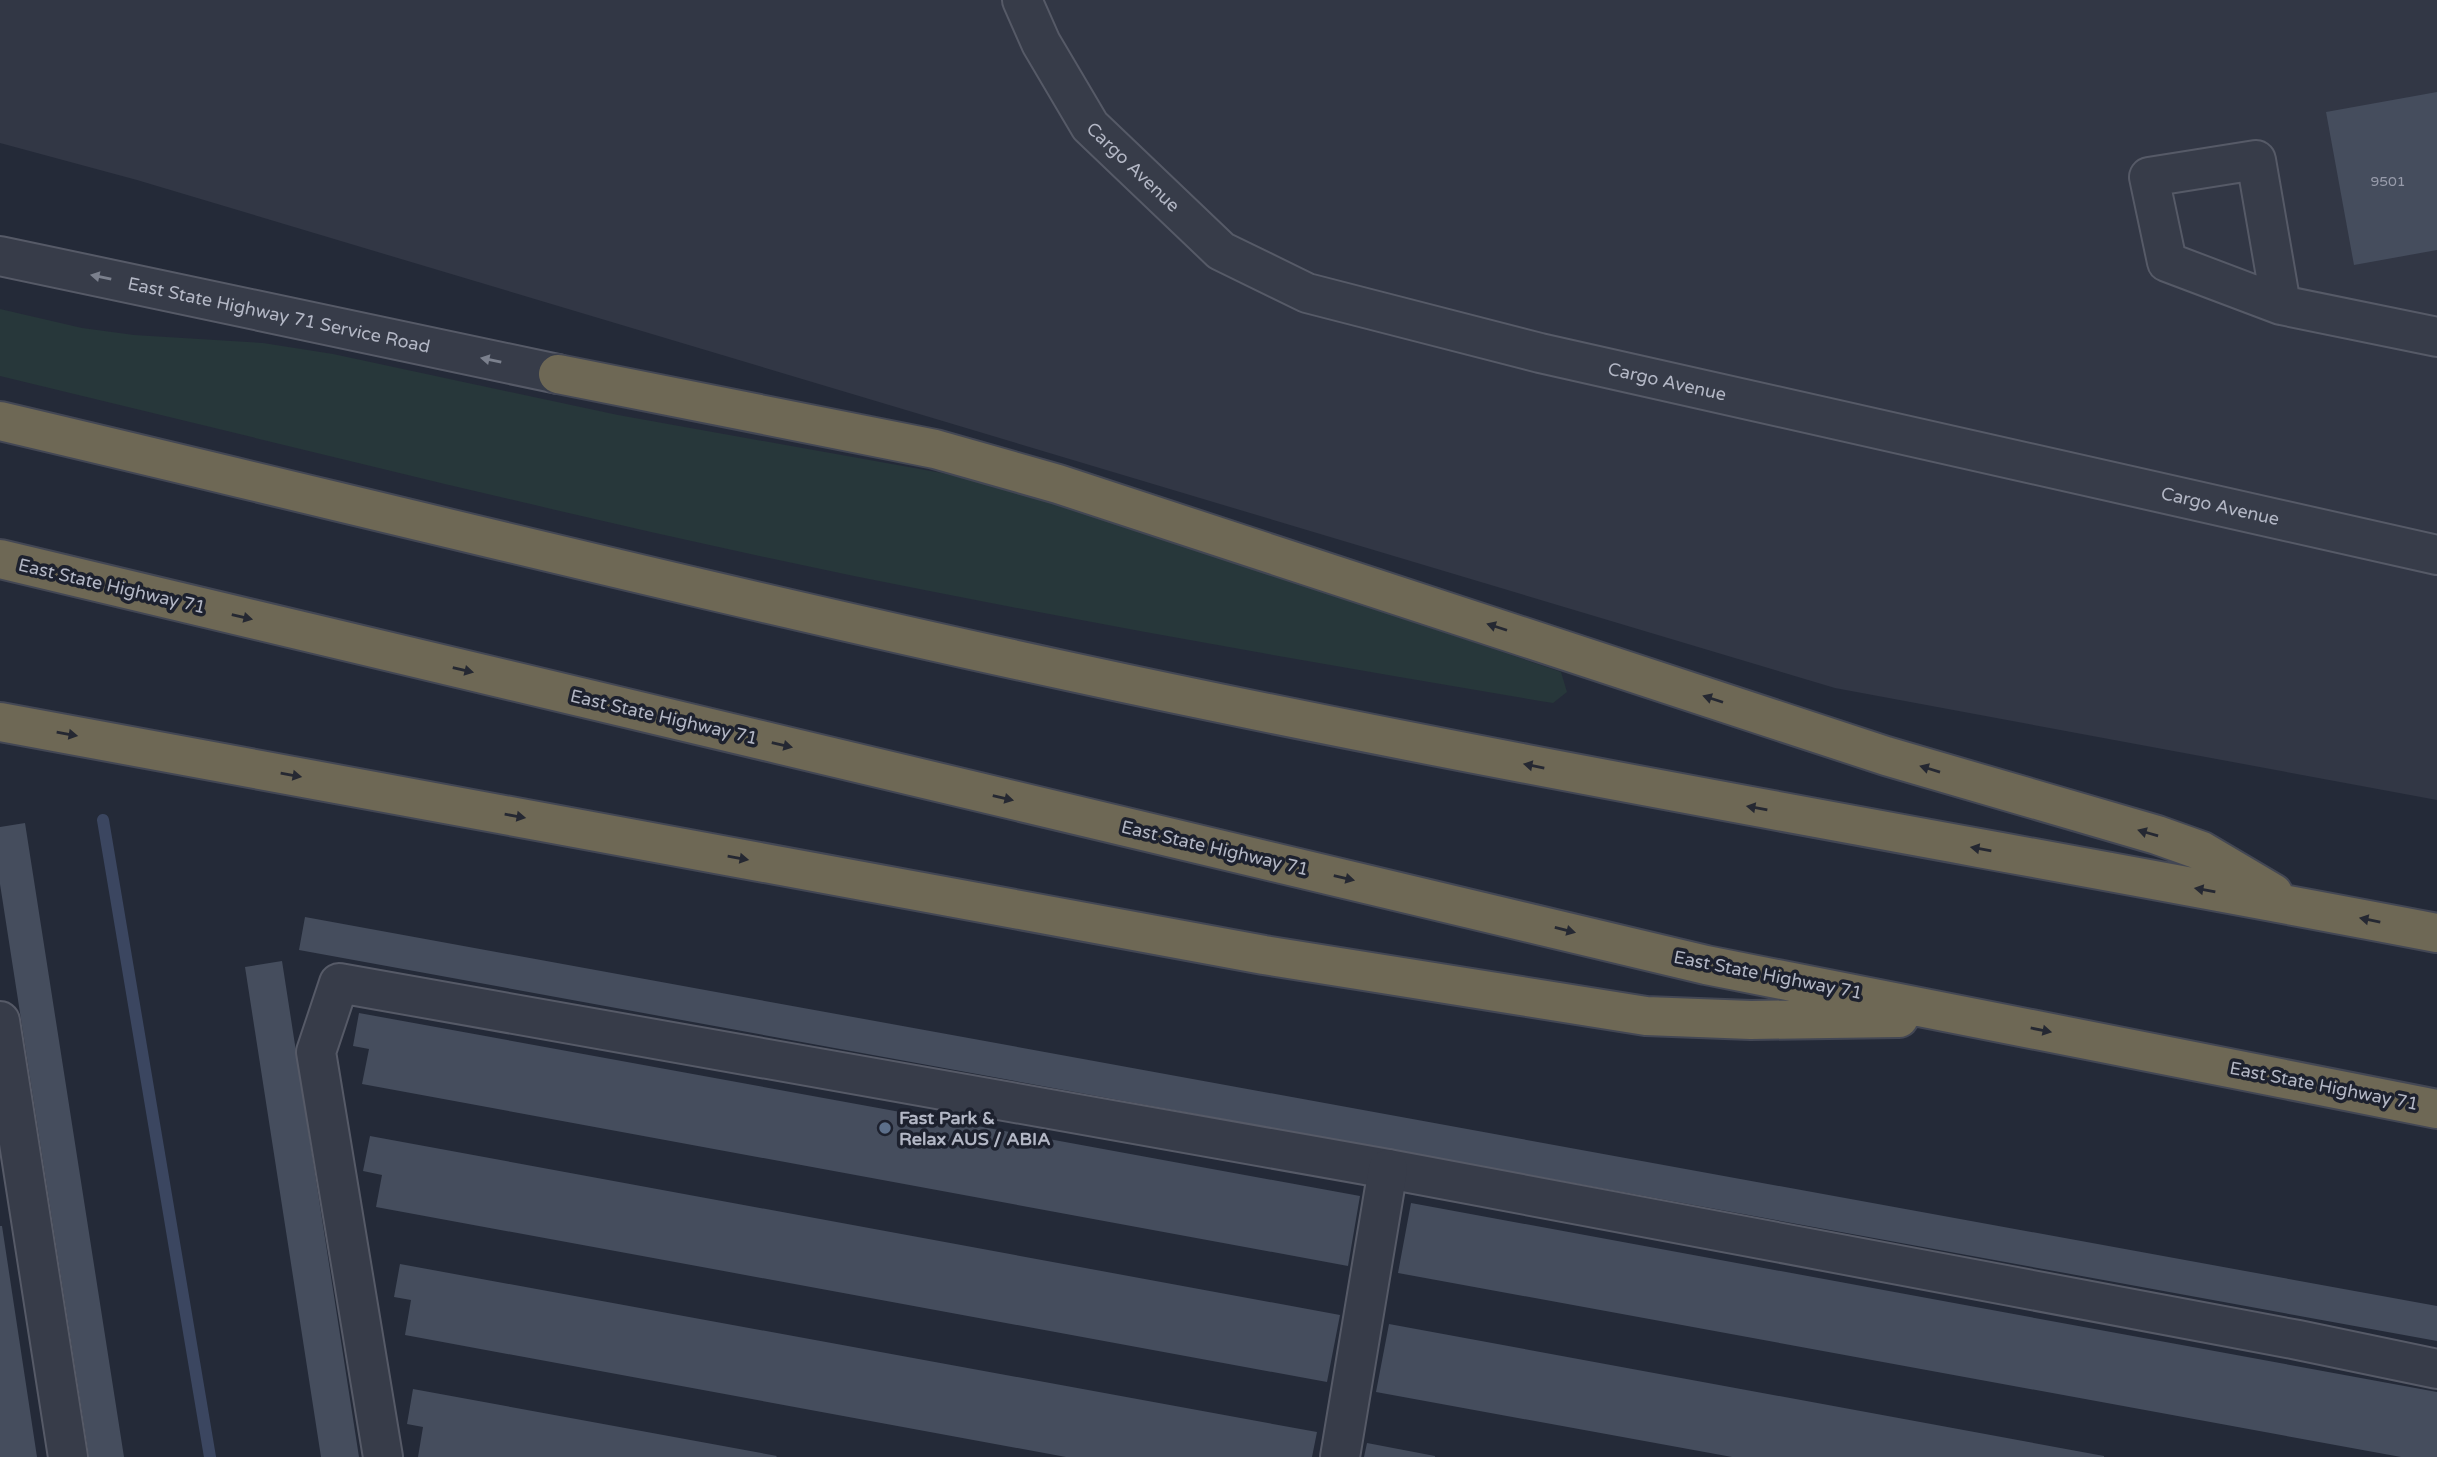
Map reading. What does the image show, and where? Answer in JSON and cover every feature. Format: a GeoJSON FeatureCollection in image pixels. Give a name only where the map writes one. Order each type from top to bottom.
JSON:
{"type":"FeatureCollection","features":[{"type":"Feature","properties":{"kind":"highway"},"geometry":{"type":"LineString","coordinates":[[558,374],[909,444],[1058,484],[1886,756],[2157,835],[2202,851],[2296,906]]}},
{"type":"Feature","properties":{"kind":"highway"},"geometry":{"type":"LineString","coordinates":[[0,421],[838,620],[1076,673],[1623,783],[2437,933]]}},
{"type":"Feature","properties":{"kind":"highway","name":"East State Highway 71"},"geometry":{"type":"LineString","coordinates":[[0,559],[1706,965],[2437,1108]]}},
{"type":"Feature","properties":{"kind":"highway"},"geometry":{"type":"LineString","coordinates":[[0,577],[128,590]]}},
{"type":"Feature","properties":{"kind":"highway"},"geometry":{"type":"LineString","coordinates":[[0,722],[1264,955],[1646,1016],[1751,1020],[1974,1016]]}},
{"type":"Feature","properties":{"kind":"street","name":"Cargo Avenue"},"geometry":{"type":"LineString","coordinates":[[1023,0],[1041,43],[1090,126],[1222,251],[1307,293],[1541,353],[2437,555]]}},
{"type":"Feature","properties":{"kind":"street"},"geometry":{"type":"LineString","coordinates":[[0,230],[59,269]]}},
{"type":"Feature","properties":{"kind":"street","name":"East State Highway 71 Service Road"},"geometry":{"type":"LineString","coordinates":[[0,256],[558,374]]}},
{"type":"Feature","properties":{"kind":"street"},"geometry":{"type":"LineString","coordinates":[[2281,305],[2437,337]]}},
{"type":"Feature","properties":{"kind":"street"},"geometry":{"type":"LineString","coordinates":[[383,1457],[316,1052],[339,983],[1388,1169],[2285,1337],[2437,1369]]}},
{"type":"Feature","properties":{"kind":"street"},"geometry":{"type":"LineString","coordinates":[[0,1021],[68,1457]]}},
{"type":"Feature","properties":{"kind":"street"},"geometry":{"type":"LineString","coordinates":[[1340,1457],[1388,1169]]}},
{"type":"Feature","properties":{"kind":"shaded area"},"geometry":{"type":"Polygon","coordinates":[[[0,0],[2437,0],[2437,800],[1835,688],[137,180],[0,143],[0,0]]]}},
{"type":"Feature","properties":{"kind":"shaded area"},"geometry":{"type":"Polygon","coordinates":[[[0,309],[82,328],[134,335],[263,343],[333,354],[618,415],[942,473],[1004,488],[1146,531],[1561,672],[1567,692],[1553,703],[1203,642],[854,576],[533,505],[0,376],[0,309]]]}},
{"type":"Feature","properties":{"kind":"building"},"geometry":{"type":"Polygon","coordinates":[[[2437,92],[2437,250],[2354,265],[2326,112],[2437,92]]]}},
{"type":"Feature","properties":{"kind":"building"},"geometry":{"type":"Polygon","coordinates":[[[25,823],[124,1457],[89,1457],[0,884],[0,827],[25,823]]]}},
{"type":"Feature","properties":{"kind":"building"},"geometry":{"type":"Polygon","coordinates":[[[305,917],[2437,1306],[2437,1341],[299,950],[305,917]]]}},
{"type":"Feature","properties":{"kind":"building"},"geometry":{"type":"Polygon","coordinates":[[[282,961],[359,1457],[321,1457],[245,967],[282,961]]]}},
{"type":"Feature","properties":{"kind":"building"},"geometry":{"type":"Polygon","coordinates":[[[359,1013],[1360,1196],[1348,1266],[362,1084],[369,1049],[353,1046],[359,1013]]]}},
{"type":"Feature","properties":{"kind":"building"},"geometry":{"type":"Polygon","coordinates":[[[370,1136],[1340,1315],[1327,1382],[376,1207],[382,1175],[363,1171],[370,1136]]]}},
{"type":"Feature","properties":{"kind":"building"},"geometry":{"type":"Polygon","coordinates":[[[1411,1203],[2437,1392],[2437,1457],[2401,1457],[1398,1273],[1411,1203]]]}},
{"type":"Feature","properties":{"kind":"building"},"geometry":{"type":"Polygon","coordinates":[[[2,1226],[37,1457],[0,1457],[2,1226]]]}},
{"type":"Feature","properties":{"kind":"building"},"geometry":{"type":"Polygon","coordinates":[[[400,1264],[1317,1432],[1312,1457],[1066,1457],[405,1335],[411,1300],[394,1297],[400,1264]]]}},
{"type":"Feature","properties":{"kind":"building"},"geometry":{"type":"Polygon","coordinates":[[[1389,1324],[2104,1457],[1732,1457],[1376,1392],[1389,1324]]]}},
{"type":"Feature","properties":{"kind":"building"},"geometry":{"type":"Polygon","coordinates":[[[413,1389],[777,1456],[418,1457],[423,1427],[407,1424],[413,1389]]]}},
{"type":"Feature","properties":{"kind":"building"},"geometry":{"type":"Polygon","coordinates":[[[1367,1443],[1435,1456],[1435,1457],[1364,1457],[1367,1443]]]}},
{"type":"Feature","properties":{"kind":"waterway"},"geometry":{"type":"LineString","coordinates":[[103,820],[210,1457]]}},
{"type":"Feature","properties":{"kind":"place","name":"Fast Park & Relax AUS / ABIA"},"geometry":{"type":"Point","coordinates":[885,1128]}}]}
